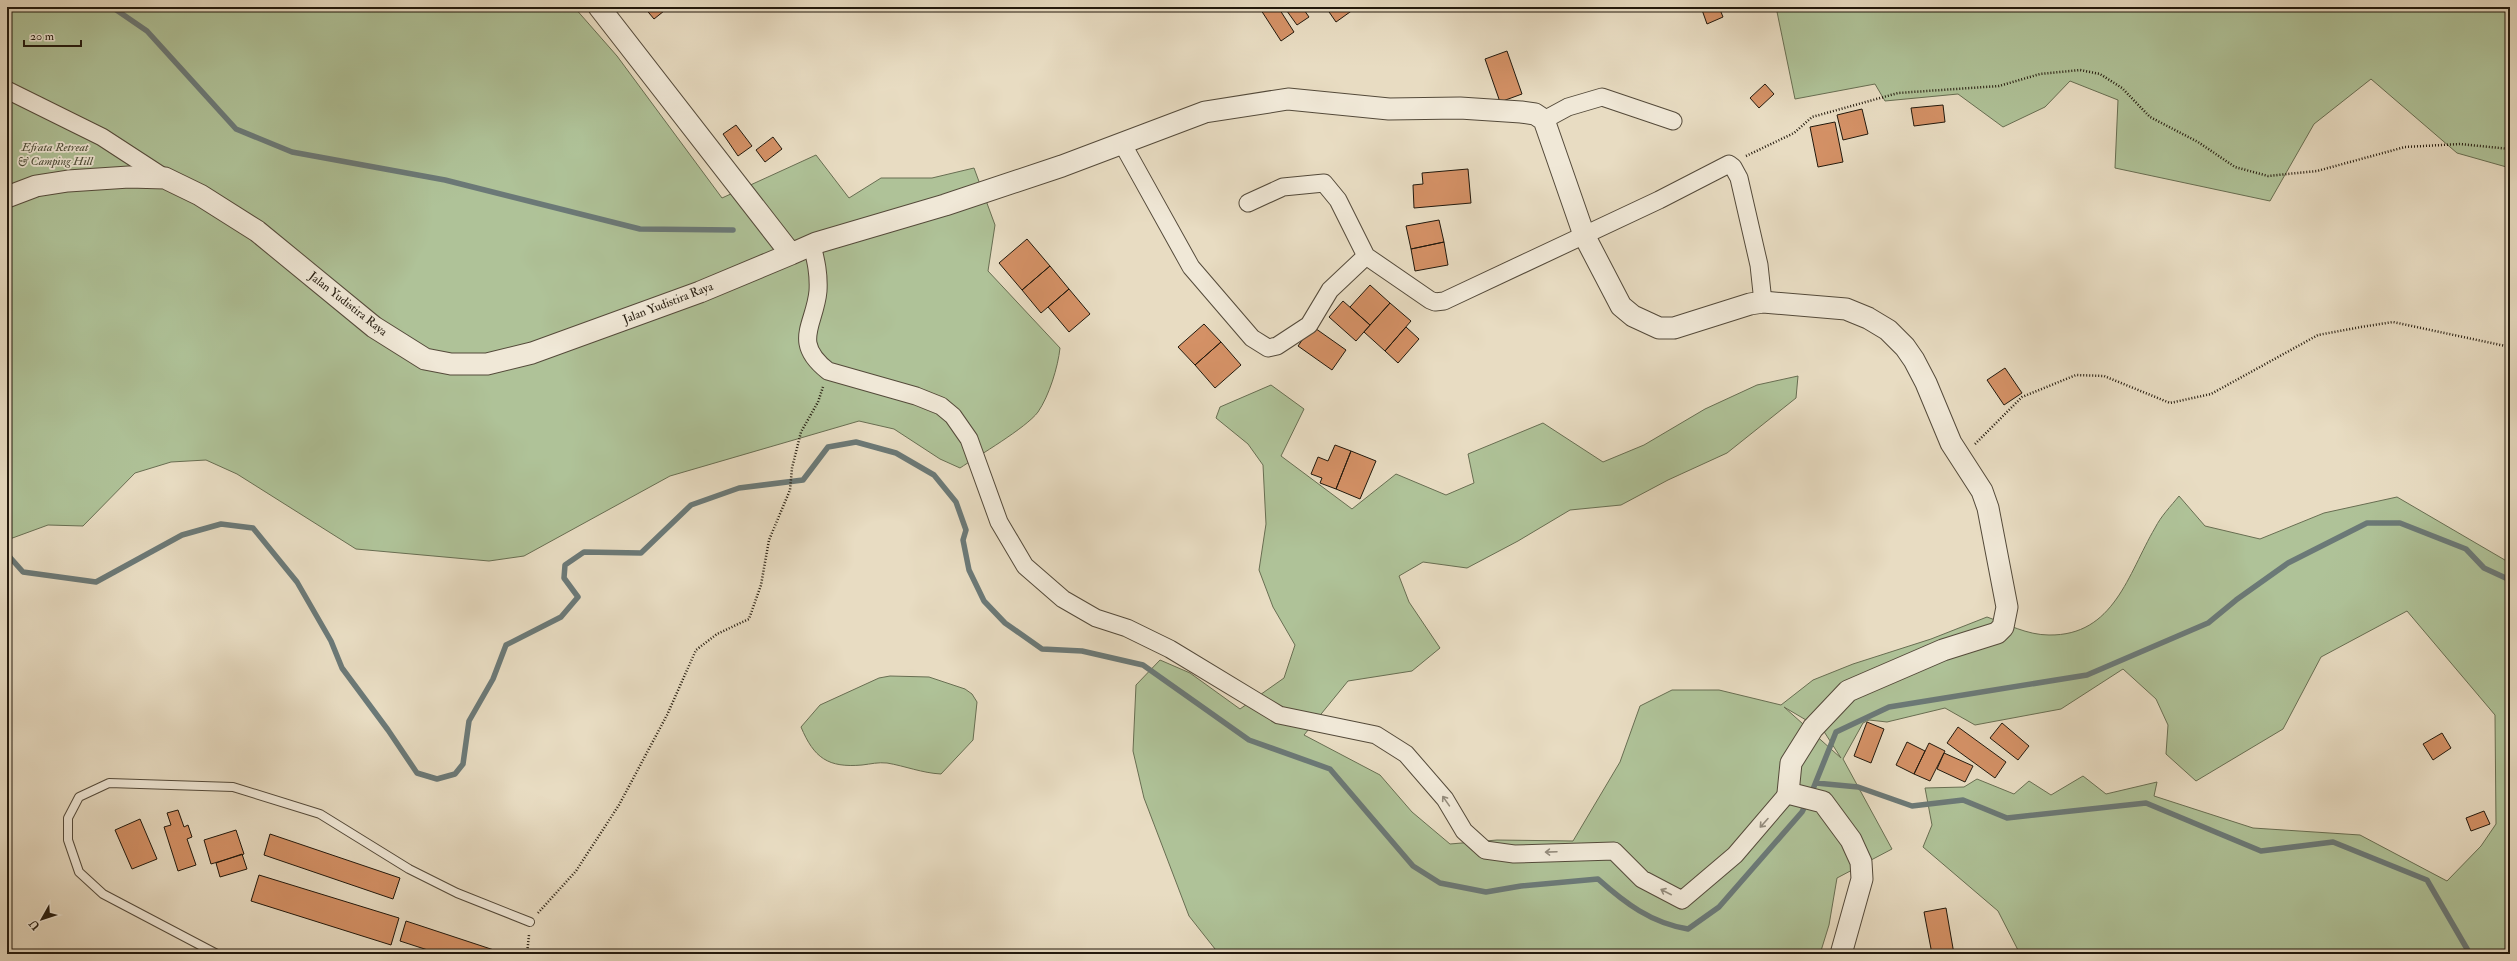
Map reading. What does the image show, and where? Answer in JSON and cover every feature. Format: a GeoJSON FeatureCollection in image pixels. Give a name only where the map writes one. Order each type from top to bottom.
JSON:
{"type":"FeatureCollection","features":[{"type":"Feature","properties":{"kind":"street"},"geometry":{"type":"LineString","coordinates":[[599,7],[791,254]]}},
{"type":"Feature","properties":{"kind":"street"},"geometry":{"type":"LineString","coordinates":[[7,90],[102,137],[165,178]]}},
{"type":"Feature","properties":{"kind":"street"},"geometry":{"type":"LineString","coordinates":[[1673,121],[1602,97],[1568,108],[1544,120],[1584,235],[1621,306],[1633,316],[1659,328],[1674,328],[1763,302],[1846,309],[1868,318],[1888,330],[1905,347],[1914,360],[1960,458],[1982,491],[1988,508],[2007,607],[2004,627],[1997,633],[1943,650],[1848,691],[1813,728],[1791,762],[1795,794]]}},
{"type":"Feature","properties":{"kind":"street","name":"Jalan Yudistira Raya"},"geometry":{"type":"LineString","coordinates":[[7,197],[36,186],[68,181],[129,177],[165,178],[200,194],[257,232],[374,327],[425,359],[451,364],[487,364],[532,353],[700,292],[812,245],[952,203],[1205,112],[1288,99],[1389,109],[1460,108],[1521,112],[1534,114],[1544,120]]}},
{"type":"Feature","properties":{"kind":"street"},"geometry":{"type":"LineString","coordinates":[[1122,143],[1191,268],[1252,338],[1268,348],[1277,346],[1309,325],[1330,290],[1366,256]]}},
{"type":"Feature","properties":{"kind":"street"},"geometry":{"type":"LineString","coordinates":[[1248,203],[1283,187],[1324,183],[1338,200],[1366,256],[1435,302],[1444,301],[1729,164],[1733,167],[1739,178],[1760,265],[1763,302]]}},
{"type":"Feature","properties":{"kind":"street"},"geometry":{"type":"LineString","coordinates":[[812,245],[818,267],[818,292],[807,329],[808,344],[818,363],[828,371],[916,396],[941,406],[953,416],[969,439],[999,522],[1025,566],[1063,599],[1096,618],[1128,628],[1170,649],[1279,715],[1376,734],[1406,754],[1445,799],[1464,831],[1485,850],[1514,854],[1614,851],[1642,879],[1682,900],[1735,855],[1795,794]]}},
{"type":"Feature","properties":{"kind":"street"},"geometry":{"type":"LineString","coordinates":[[1795,794],[1823,802],[1851,840],[1861,862],[1862,879],[1841,954]]}},
{"type":"Feature","properties":{"kind":"lane"},"geometry":{"type":"LineString","coordinates":[[216,954],[103,894],[79,872],[68,840],[68,818],[79,796],[109,783],[233,787],[320,814],[409,869],[457,893],[530,922]]}},
{"type":"Feature","properties":{"kind":"path"},"geometry":{"type":"LineString","coordinates":[[1729,164],[1794,133],[1812,117],[1898,93],[1999,86],[2040,74],[2080,70],[2100,74],[2122,88],[2150,117],[2198,142],[2235,167],[2268,176],[2317,171],[2405,147],[2460,144],[2510,149]]}},
{"type":"Feature","properties":{"kind":"path"},"geometry":{"type":"LineString","coordinates":[[1960,458],[1998,423],[2022,397],[2076,374],[2104,376],[2170,403],[2211,394],[2318,335],[2361,327],[2393,322],[2510,348]]}},
{"type":"Feature","properties":{"kind":"path"},"geometry":{"type":"LineString","coordinates":[[527,954],[530,922],[576,871],[619,805],[668,715],[696,650],[717,634],[749,619],[761,585],[769,540],[790,490],[792,468],[801,432],[818,402],[828,371]]}},
{"type":"Feature","properties":{"kind":"green space","name":"Efrata Retreat & Camping Hill"},"geometry":{"type":"Polygon","coordinates":[[[7,7],[574,7],[617,56],[722,198],[816,155],[849,198],[881,178],[932,178],[974,168],[995,225],[988,271],[1060,348],[1055,372],[1049,390],[1038,412],[1032,419],[1013,434],[960,468],[940,459],[894,429],[859,421],[670,476],[524,556],[489,561],[356,549],[237,474],[206,460],[171,462],[135,473],[83,526],[48,525],[7,540],[7,7]]]}},
{"type":"Feature","properties":{"kind":"green space"},"geometry":{"type":"Polygon","coordinates":[[[1776,7],[2510,7],[2510,168],[2457,153],[2371,79],[2314,124],[2270,201],[2115,168],[2118,100],[2070,81],[2045,107],[2003,127],[1958,94],[1885,101],[1875,84],[1795,99],[1776,7]]]}},
{"type":"Feature","properties":{"kind":"green space"},"geometry":{"type":"Polygon","coordinates":[[[1798,376],[1796,398],[1727,453],[1668,480],[1621,505],[1570,510],[1518,541],[1467,568],[1423,562],[1399,576],[1409,602],[1440,648],[1412,671],[1348,681],[1304,735],[1380,775],[1412,812],[1450,844],[1497,840],[1573,841],[1620,762],[1640,706],[1672,690],[1719,690],[1781,705],[1813,680],[1853,664],[1931,639],[1987,617],[2017,629],[2041,635],[2071,633],[2089,625],[2104,614],[2116,599],[2127,582],[2157,524],[2179,496],[2205,526],[2260,539],[2324,513],[2397,497],[2510,563],[2510,954],[2020,954],[1998,911],[1923,847],[1932,825],[1925,788],[1964,787],[1977,779],[2014,794],[2029,781],[2051,795],[2083,776],[2106,794],[2157,782],[2154,796],[2253,828],[2360,835],[2447,881],[2481,846],[2496,824],[2495,715],[2407,611],[2321,657],[2283,729],[2196,781],[2166,754],[2168,725],[2156,699],[2123,669],[2061,709],[1975,725],[1945,708],[1887,722],[1869,720],[1863,723],[1843,759],[1892,849],[1837,878],[1829,925],[1820,954],[1219,954],[1189,916],[1144,798],[1133,751],[1136,685],[1160,660],[1190,673],[1240,709],[1284,678],[1295,645],[1273,607],[1259,570],[1266,524],[1263,465],[1248,444],[1216,418],[1220,407],[1271,385],[1304,409],[1281,456],[1352,509],[1396,474],[1446,495],[1474,483],[1468,454],[1543,423],[1603,462],[1644,445],[1705,409],[1757,385],[1798,376]],[[1784,707],[1841,758],[1823,730],[1784,707]]]}},
{"type":"Feature","properties":{"kind":"green space"},"geometry":{"type":"Polygon","coordinates":[[[890,676],[929,677],[965,689],[972,694],[977,702],[973,740],[941,774],[887,763],[850,766],[840,765],[824,759],[811,746],[806,738],[801,727],[820,705],[879,678],[890,676]]]}},
{"type":"Feature","properties":{"kind":"building"},"geometry":{"type":"Polygon","coordinates":[[[644,7],[669,7],[654,19],[644,7]]]}},
{"type":"Feature","properties":{"kind":"building"},"geometry":{"type":"Polygon","coordinates":[[[1259,7],[1278,7],[1294,32],[1281,41],[1259,7]]]}},
{"type":"Feature","properties":{"kind":"building"},"geometry":{"type":"Polygon","coordinates":[[[1284,7],[1302,7],[1309,17],[1297,25],[1284,7]]]}},
{"type":"Feature","properties":{"kind":"building"},"geometry":{"type":"Polygon","coordinates":[[[1311,7],[1319,7],[1313,11],[1311,7]]]}},
{"type":"Feature","properties":{"kind":"building"},"geometry":{"type":"Polygon","coordinates":[[[1330,7],[1357,7],[1336,22],[1327,9],[1330,7]]]}},
{"type":"Feature","properties":{"kind":"building"},"geometry":{"type":"Polygon","coordinates":[[[1701,7],[1719,7],[1723,17],[1707,24],[1701,7]]]}},
{"type":"Feature","properties":{"kind":"building"},"geometry":{"type":"Polygon","coordinates":[[[1507,51],[1522,94],[1500,102],[1485,59],[1507,51]]]}},
{"type":"Feature","properties":{"kind":"building"},"geometry":{"type":"Polygon","coordinates":[[[1765,84],[1774,94],[1759,108],[1750,98],[1765,84]]]}},
{"type":"Feature","properties":{"kind":"building"},"geometry":{"type":"Polygon","coordinates":[[[1943,105],[1945,122],[1914,126],[1911,108],[1943,105]]]}},
{"type":"Feature","properties":{"kind":"building"},"geometry":{"type":"Polygon","coordinates":[[[1862,109],[1868,134],[1843,140],[1837,115],[1862,109]]]}},
{"type":"Feature","properties":{"kind":"building"},"geometry":{"type":"Polygon","coordinates":[[[1835,122],[1843,162],[1818,167],[1810,127],[1835,122]]]}},
{"type":"Feature","properties":{"kind":"building"},"geometry":{"type":"Polygon","coordinates":[[[736,125],[752,146],[738,156],[723,134],[736,125]]]}},
{"type":"Feature","properties":{"kind":"building"},"geometry":{"type":"Polygon","coordinates":[[[773,137],[782,149],[765,162],[756,150],[773,137]]]}},
{"type":"Feature","properties":{"kind":"building"},"geometry":{"type":"Polygon","coordinates":[[[1468,169],[1471,203],[1414,208],[1413,185],[1423,184],[1422,173],[1468,169]]]}},
{"type":"Feature","properties":{"kind":"building"},"geometry":{"type":"Polygon","coordinates":[[[1439,220],[1444,242],[1411,249],[1406,226],[1439,220]]]}},
{"type":"Feature","properties":{"kind":"building"},"geometry":{"type":"Polygon","coordinates":[[[1027,239],[1050,266],[1022,290],[999,263],[1027,239]]]}},
{"type":"Feature","properties":{"kind":"building"},"geometry":{"type":"Polygon","coordinates":[[[1444,242],[1448,265],[1415,271],[1411,249],[1444,242]]]}},
{"type":"Feature","properties":{"kind":"building"},"geometry":{"type":"Polygon","coordinates":[[[1050,266],[1069,289],[1041,313],[1022,290],[1050,266]]]}},
{"type":"Feature","properties":{"kind":"building"},"geometry":{"type":"Polygon","coordinates":[[[1370,285],[1390,303],[1370,325],[1350,307],[1370,285]]]}},
{"type":"Feature","properties":{"kind":"building"},"geometry":{"type":"Polygon","coordinates":[[[1069,289],[1090,314],[1069,332],[1048,307],[1069,289]]]}},
{"type":"Feature","properties":{"kind":"building"},"geometry":{"type":"Polygon","coordinates":[[[1343,301],[1370,325],[1356,341],[1329,317],[1343,301]]]}},
{"type":"Feature","properties":{"kind":"building"},"geometry":{"type":"Polygon","coordinates":[[[1390,303],[1411,321],[1385,351],[1364,332],[1390,303]]]}},
{"type":"Feature","properties":{"kind":"building"},"geometry":{"type":"Polygon","coordinates":[[[1204,324],[1221,342],[1195,365],[1178,347],[1204,324]]]}},
{"type":"Feature","properties":{"kind":"building"},"geometry":{"type":"Polygon","coordinates":[[[1312,326],[1346,350],[1332,370],[1298,346],[1312,326]]]}},
{"type":"Feature","properties":{"kind":"building"},"geometry":{"type":"Polygon","coordinates":[[[1406,327],[1419,339],[1398,363],[1385,351],[1406,327]]]}},
{"type":"Feature","properties":{"kind":"building"},"geometry":{"type":"Polygon","coordinates":[[[1221,342],[1241,365],[1215,388],[1195,365],[1221,342]]]}},
{"type":"Feature","properties":{"kind":"building"},"geometry":{"type":"Polygon","coordinates":[[[2005,368],[2022,393],[2004,405],[1987,380],[2005,368]]]}},
{"type":"Feature","properties":{"kind":"building"},"geometry":{"type":"Polygon","coordinates":[[[1335,445],[1351,451],[1336,489],[1320,483],[1322,478],[1311,474],[1318,457],[1328,461],[1335,445]]]}},
{"type":"Feature","properties":{"kind":"building"},"geometry":{"type":"Polygon","coordinates":[[[1351,451],[1376,461],[1360,499],[1336,489],[1351,451]]]}},
{"type":"Feature","properties":{"kind":"building"},"geometry":{"type":"Polygon","coordinates":[[[1867,722],[1884,729],[1871,763],[1854,756],[1867,722]]]}},
{"type":"Feature","properties":{"kind":"building"},"geometry":{"type":"Polygon","coordinates":[[[2002,723],[2029,746],[2018,760],[1990,738],[2002,723]]]}},
{"type":"Feature","properties":{"kind":"building"},"geometry":{"type":"Polygon","coordinates":[[[1958,727],[2006,762],[1995,778],[1947,743],[1958,727]]]}},
{"type":"Feature","properties":{"kind":"building"},"geometry":{"type":"Polygon","coordinates":[[[2442,733],[2451,748],[2433,760],[2423,744],[2442,733]]]}},
{"type":"Feature","properties":{"kind":"building"},"geometry":{"type":"Polygon","coordinates":[[[1907,742],[1925,751],[1914,774],[1896,765],[1907,742]]]}},
{"type":"Feature","properties":{"kind":"building"},"geometry":{"type":"Polygon","coordinates":[[[1929,743],[1945,751],[1930,781],[1914,774],[1929,743]]]}},
{"type":"Feature","properties":{"kind":"building"},"geometry":{"type":"Polygon","coordinates":[[[1944,753],[1973,766],[1965,782],[1937,769],[1944,753]]]}},
{"type":"Feature","properties":{"kind":"building"},"geometry":{"type":"Polygon","coordinates":[[[178,810],[184,827],[188,825],[192,837],[187,839],[196,865],[178,871],[164,827],[171,825],[167,813],[178,810]]]}},
{"type":"Feature","properties":{"kind":"building"},"geometry":{"type":"Polygon","coordinates":[[[2484,811],[2490,824],[2471,831],[2466,818],[2484,811]]]}},
{"type":"Feature","properties":{"kind":"building"},"geometry":{"type":"Polygon","coordinates":[[[140,819],[157,859],[132,869],[115,830],[140,819]]]}},
{"type":"Feature","properties":{"kind":"building"},"geometry":{"type":"Polygon","coordinates":[[[236,830],[244,854],[211,864],[204,840],[236,830]]]}},
{"type":"Feature","properties":{"kind":"building"},"geometry":{"type":"Polygon","coordinates":[[[270,834],[400,878],[393,899],[264,855],[270,834]]]}},
{"type":"Feature","properties":{"kind":"building"},"geometry":{"type":"Polygon","coordinates":[[[242,854],[247,869],[220,877],[216,863],[242,854]]]}},
{"type":"Feature","properties":{"kind":"building"},"geometry":{"type":"Polygon","coordinates":[[[259,875],[399,918],[391,945],[251,901],[259,875]]]}},
{"type":"Feature","properties":{"kind":"building"},"geometry":{"type":"Polygon","coordinates":[[[1946,908],[1954,954],[1932,954],[1924,912],[1946,908]]]}},
{"type":"Feature","properties":{"kind":"building"},"geometry":{"type":"Polygon","coordinates":[[[406,921],[506,954],[440,954],[400,941],[406,921]]]}},
{"type":"Feature","properties":{"kind":"waterway"},"geometry":{"type":"LineString","coordinates":[[112,7],[147,31],[236,129],[292,152],[445,180],[640,229],[733,230]]}},
{"type":"Feature","properties":{"kind":"waterway"},"geometry":{"type":"LineString","coordinates":[[7,554],[23,572],[96,582],[182,535],[221,524],[253,528],[297,582],[331,641],[342,668],[388,730],[417,773],[437,779],[455,774],[463,764],[469,721],[493,679],[506,645],[561,617],[578,597],[564,578],[565,565],[584,552],[641,553],[691,505],[739,488],[803,480],[828,447],[856,442],[896,453],[934,475],[956,502],[966,530],[963,540],[969,570],[984,601],[1005,623],[1042,649],[1082,651],[1143,665],[1249,740],[1330,769],[1413,866],[1440,883],[1486,892],[1521,886],[1598,879],[1639,911],[1662,922],[1688,929],[1719,907],[1802,812],[1807,802]]}},
{"type":"Feature","properties":{"kind":"waterway"},"geometry":{"type":"LineString","coordinates":[[1811,794],[1836,732],[1889,707],[2087,675],[2208,623],[2236,600],[2288,563],[2367,523],[2400,523],[2466,549],[2484,568],[2510,580]]}},
{"type":"Feature","properties":{"kind":"waterway"},"geometry":{"type":"LineString","coordinates":[[1816,783],[1858,787],[1912,806],[1963,800],[2007,818],[2146,803],[2261,851],[2333,842],[2427,880],[2470,954]]}}]}
